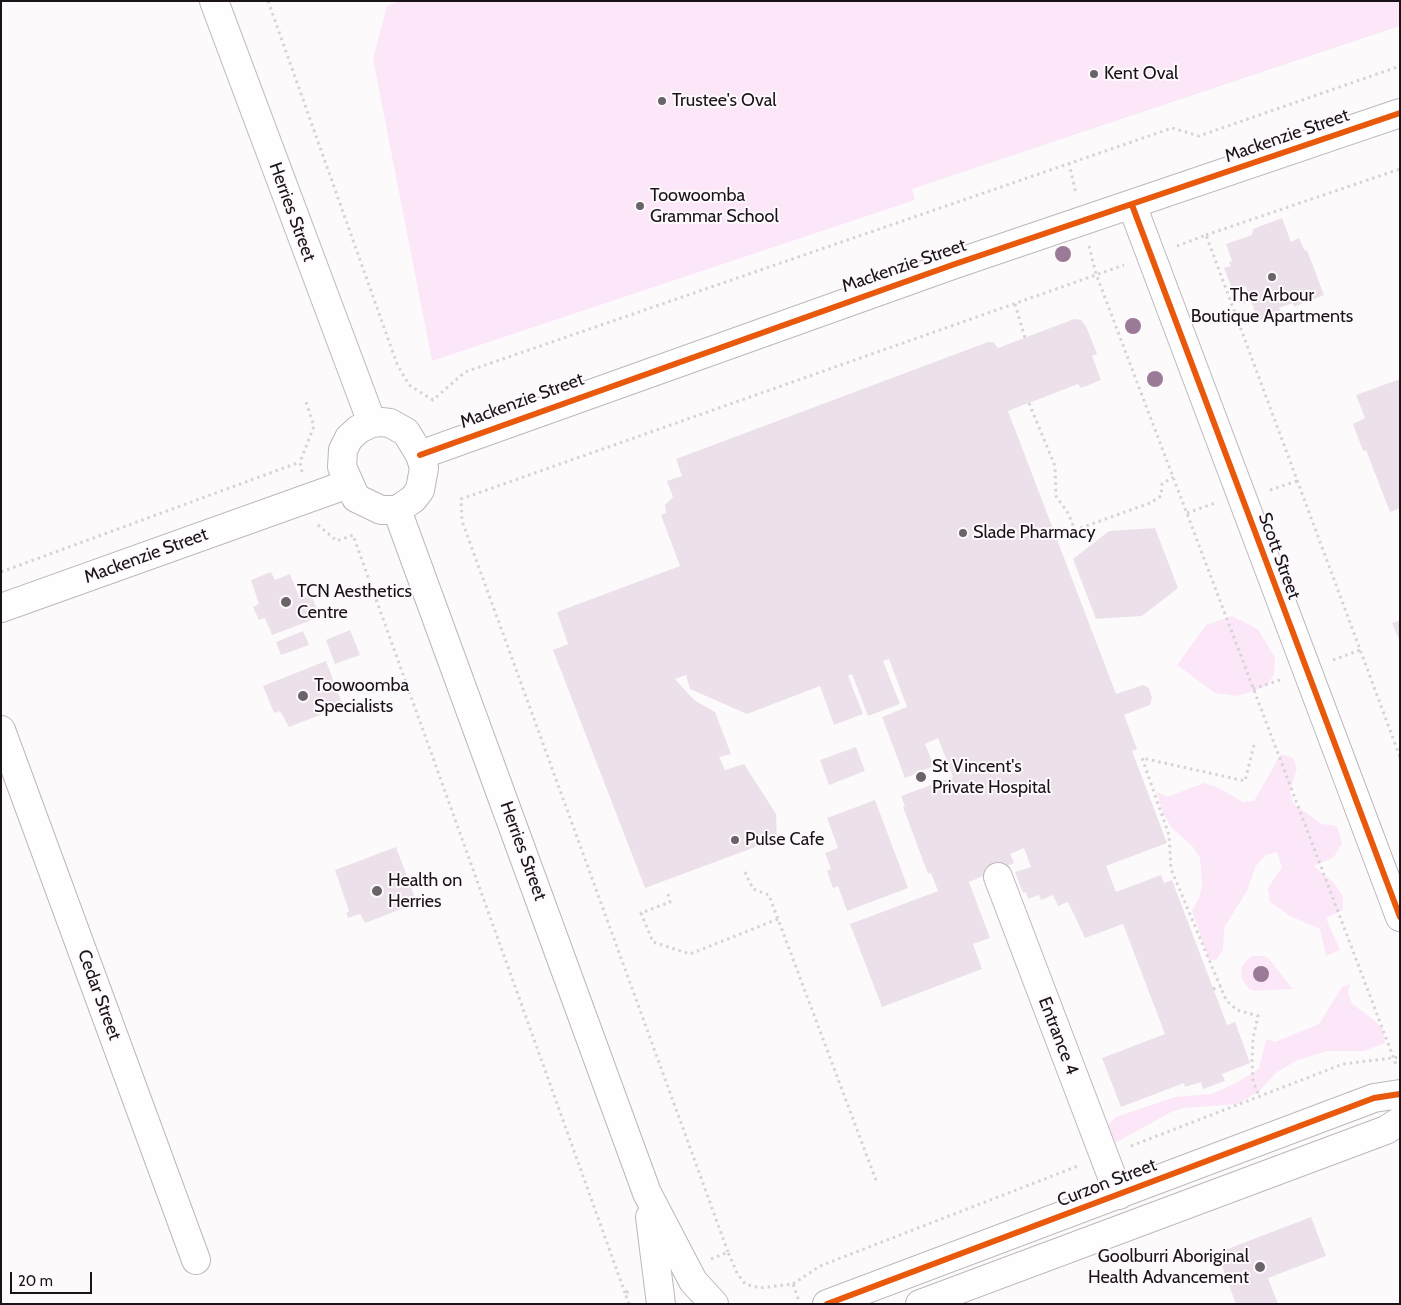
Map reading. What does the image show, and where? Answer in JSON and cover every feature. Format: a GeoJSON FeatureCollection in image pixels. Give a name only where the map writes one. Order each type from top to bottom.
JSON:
{"type":"FeatureCollection","features":[{"type":"Feature","properties":{"kind":"street","name":"Herries Street"},"geometry":{"type":"LineString","coordinates":[[214,1],[372,423]]}},
{"type":"Feature","properties":{"kind":"street","name":"Mackenzie Street"},"geometry":{"type":"LineString","coordinates":[[420,455],[637,376],[1083,220],[1400,113]]}},
{"type":"Feature","properties":{"kind":"street","name":"Scott Street"},"geometry":{"type":"LineString","coordinates":[[1132,204],[1400,918]]}},
{"type":"Feature","properties":{"kind":"street"},"geometry":{"type":"LineString","coordinates":[[372,423],[390,424],[398,427],[412,439],[424,468],[420,490],[414,499],[397,510],[381,510],[371,507],[356,498],[342,468],[344,450],[349,438],[359,429],[372,423]]}},
{"type":"Feature","properties":{"kind":"street","name":"Mackenzie Street"},"geometry":{"type":"LineString","coordinates":[[1,608],[348,484]]}},
{"type":"Feature","properties":{"kind":"street","name":"Herries Street"},"geometry":{"type":"LineString","coordinates":[[397,510],[647,1193],[693,1281],[714,1304]]}},
{"type":"Feature","properties":{"kind":"street","name":"Cedar Street"},"geometry":{"type":"LineString","coordinates":[[1,730],[196,1260]]}},
{"type":"Feature","properties":{"kind":"street","name":"Entrance 4"},"geometry":{"type":"LineString","coordinates":[[998,877],[1118,1195]]}},
{"type":"Feature","properties":{"kind":"street","name":"Curzon Street"},"geometry":{"type":"LineString","coordinates":[[826,1304],[1374,1098],[1400,1094]]}},
{"type":"Feature","properties":{"kind":"street"},"geometry":{"type":"LineString","coordinates":[[920,1304],[1386,1130],[1400,1121]]}},
{"type":"Feature","properties":{"kind":"street","name":"Herries Street"},"geometry":{"type":"LineString","coordinates":[[647,1193],[661,1304]]}},
{"type":"Feature","properties":{"kind":"path"},"geometry":{"type":"LineString","coordinates":[[268,1],[397,364],[410,385],[433,400],[464,372],[1069,163],[1172,128],[1199,136],[1400,66]]}},
{"type":"Feature","properties":{"kind":"path"},"geometry":{"type":"LineString","coordinates":[[1069,163],[1096,274],[1400,1074]]}},
{"type":"Feature","properties":{"kind":"path"},"geometry":{"type":"LineString","coordinates":[[1173,247],[1400,169]]}},
{"type":"Feature","properties":{"kind":"path"},"geometry":{"type":"LineString","coordinates":[[1206,235],[1400,757]]}},
{"type":"Feature","properties":{"kind":"path"},"geometry":{"type":"LineString","coordinates":[[728,1252],[462,520],[462,499],[1124,264]]}},
{"type":"Feature","properties":{"kind":"path"},"geometry":{"type":"LineString","coordinates":[[1014,304],[1025,338]]}},
{"type":"Feature","properties":{"kind":"path"},"geometry":{"type":"LineString","coordinates":[[1030,403],[1055,466],[1056,496],[1068,513],[1075,530],[1150,503],[1161,496],[1162,484],[1173,477]]}},
{"type":"Feature","properties":{"kind":"path"},"geometry":{"type":"LineString","coordinates":[[1,572],[300,462]]}},
{"type":"Feature","properties":{"kind":"path"},"geometry":{"type":"LineString","coordinates":[[1267,482],[1270,491],[1297,481]]}},
{"type":"Feature","properties":{"kind":"path"},"geometry":{"type":"LineString","coordinates":[[1186,513],[1214,502],[1217,509]]}},
{"type":"Feature","properties":{"kind":"path"},"geometry":{"type":"LineString","coordinates":[[362,556],[625,1293]]}},
{"type":"Feature","properties":{"kind":"path"},"geometry":{"type":"LineString","coordinates":[[1333,660],[1360,650]]}},
{"type":"Feature","properties":{"kind":"path"},"geometry":{"type":"LineString","coordinates":[[1253,689],[1284,678]]}},
{"type":"Feature","properties":{"kind":"path"},"geometry":{"type":"LineString","coordinates":[[1254,745],[1246,781],[1142,758],[1169,835],[1171,869],[1226,1000],[1238,1010],[1258,1016],[1253,1038],[1252,1062],[1253,1082],[1259,1096]]}},
{"type":"Feature","properties":{"kind":"path"},"geometry":{"type":"LineString","coordinates":[[745,872],[753,889],[769,895],[876,1183]]}},
{"type":"Feature","properties":{"kind":"path"},"geometry":{"type":"LineString","coordinates":[[668,894],[670,902],[641,913],[653,942],[690,954],[778,919]]}},
{"type":"Feature","properties":{"kind":"path"},"geometry":{"type":"LineString","coordinates":[[1214,989],[1221,986]]}},
{"type":"Feature","properties":{"kind":"shaded area","name":"Toowoomba Grammar School"},"geometry":{"type":"Polygon","coordinates":[[[400,1],[1400,1],[1400,26],[912,189],[915,200],[432,361],[373,59],[387,6],[400,1]]]}},
{"type":"Feature","properties":{"kind":"shaded area"},"geometry":{"type":"Polygon","coordinates":[[[1232,616],[1258,629],[1275,658],[1274,675],[1266,686],[1238,696],[1215,693],[1177,665],[1206,625],[1232,616]]]}},
{"type":"Feature","properties":{"kind":"shaded area"},"geometry":{"type":"Polygon","coordinates":[[[1281,754],[1293,758],[1297,768],[1290,791],[1293,803],[1322,824],[1337,826],[1342,843],[1334,857],[1314,866],[1334,883],[1343,896],[1343,910],[1326,918],[1340,950],[1326,956],[1320,929],[1290,916],[1270,902],[1268,888],[1282,867],[1277,852],[1266,855],[1256,866],[1247,891],[1224,928],[1223,950],[1216,960],[1209,960],[1192,911],[1200,896],[1202,883],[1200,858],[1194,848],[1172,828],[1163,814],[1157,792],[1167,797],[1204,783],[1217,787],[1243,802],[1254,801],[1281,754]]]}},
{"type":"Feature","properties":{"kind":"shaded area"},"geometry":{"type":"Polygon","coordinates":[[[1253,956],[1264,956],[1269,959],[1293,989],[1254,991],[1249,989],[1242,979],[1241,968],[1253,956]]]}},
{"type":"Feature","properties":{"kind":"shaded area"},"geometry":{"type":"Polygon","coordinates":[[[1351,984],[1348,991],[1351,1003],[1383,1029],[1385,1043],[1364,1051],[1327,1051],[1298,1060],[1277,1072],[1258,1092],[1238,1104],[1184,1108],[1171,1112],[1117,1142],[1106,1139],[1107,1126],[1116,1117],[1175,1097],[1211,1094],[1236,1083],[1259,1069],[1266,1039],[1275,1042],[1319,1024],[1342,987],[1351,984]]]}},
{"type":"Feature","properties":{"kind":"building","name":"The Arbour Boutique Apartments"},"geometry":{"type":"Polygon","coordinates":[[[1282,218],[1291,242],[1299,238],[1305,251],[1307,250],[1324,295],[1294,307],[1293,303],[1279,308],[1281,312],[1277,314],[1278,317],[1272,319],[1270,316],[1258,321],[1251,301],[1244,304],[1240,294],[1247,291],[1246,286],[1233,291],[1224,268],[1231,266],[1229,262],[1232,261],[1226,244],[1252,235],[1253,229],[1282,218]]]}},
{"type":"Feature","properties":{"kind":"building"},"geometry":{"type":"Polygon","coordinates":[[[1074,319],[1081,320],[1086,326],[1097,354],[1092,356],[1101,380],[1081,388],[1078,384],[1008,411],[1116,694],[1143,685],[1149,688],[1152,698],[1150,705],[1124,715],[1137,749],[1132,751],[1167,843],[1106,866],[1116,892],[1161,875],[1164,883],[1172,880],[1227,1025],[1235,1022],[1250,1063],[1222,1074],[1225,1081],[1203,1089],[1201,1082],[1185,1087],[1184,1083],[1121,1107],[1102,1058],[1165,1034],[1123,924],[1085,938],[1068,902],[1058,906],[1053,895],[1041,900],[1039,895],[1028,899],[1026,892],[1023,893],[1015,872],[1031,867],[1024,848],[1010,854],[1014,863],[969,882],[990,938],[973,944],[982,969],[882,1007],[850,924],[938,891],[931,873],[928,874],[903,807],[905,806],[901,796],[953,777],[938,738],[925,744],[934,766],[905,778],[882,717],[907,707],[889,659],[883,661],[900,704],[868,716],[852,674],[848,676],[863,714],[834,725],[820,686],[747,714],[690,689],[686,675],[675,679],[694,700],[715,712],[731,754],[719,757],[725,770],[744,764],[776,814],[777,839],[645,888],[553,650],[568,644],[557,612],[680,566],[661,515],[666,513],[665,505],[673,497],[667,481],[682,476],[676,459],[988,342],[993,342],[998,348],[1074,319]]]}},
{"type":"Feature","properties":{"kind":"building"},"geometry":{"type":"Polygon","coordinates":[[[1400,379],[1400,508],[1390,512],[1366,450],[1363,451],[1353,424],[1365,418],[1356,395],[1400,379]]]}},
{"type":"Feature","properties":{"kind":"building"},"geometry":{"type":"Polygon","coordinates":[[[1155,528],[1178,588],[1142,616],[1096,619],[1073,559],[1109,531],[1155,528]]]}},
{"type":"Feature","properties":{"kind":"building","name":"TCN Aesthetics Centre"},"geometry":{"type":"Polygon","coordinates":[[[271,572],[275,580],[290,574],[300,599],[311,594],[320,617],[272,635],[265,618],[259,620],[253,607],[259,604],[251,580],[271,572]]]}},
{"type":"Feature","properties":{"kind":"building"},"geometry":{"type":"Polygon","coordinates":[[[1400,620],[1400,642],[1392,623],[1400,620]]]}},
{"type":"Feature","properties":{"kind":"building"},"geometry":{"type":"Polygon","coordinates":[[[350,630],[360,655],[335,664],[326,640],[350,630]]]}},
{"type":"Feature","properties":{"kind":"building"},"geometry":{"type":"Polygon","coordinates":[[[303,631],[309,645],[281,655],[276,642],[303,631]]]}},
{"type":"Feature","properties":{"kind":"building","name":"Toowoomba Specialists"},"geometry":{"type":"Polygon","coordinates":[[[326,661],[343,706],[289,727],[280,711],[274,713],[263,686],[326,661]]]}},
{"type":"Feature","properties":{"kind":"building"},"geometry":{"type":"Polygon","coordinates":[[[856,747],[865,771],[829,785],[820,760],[856,747]]]}},
{"type":"Feature","properties":{"kind":"building"},"geometry":{"type":"Polygon","coordinates":[[[875,800],[908,888],[847,911],[838,886],[833,888],[827,871],[831,869],[825,853],[838,848],[827,818],[875,800]]]}},
{"type":"Feature","properties":{"kind":"building","name":"Health on Herries"},"geometry":{"type":"Polygon","coordinates":[[[396,847],[417,903],[365,923],[360,914],[348,918],[346,913],[349,911],[335,870],[396,847]]]}},
{"type":"Feature","properties":{"kind":"building","name":"Goolburri Aboriginal Health Advancement"},"geometry":{"type":"Polygon","coordinates":[[[1311,1217],[1326,1256],[1268,1278],[1278,1304],[1236,1304],[1217,1253],[1311,1217]]]}},
{"type":"Feature","properties":{"kind":"cycle path"},"geometry":{"type":"LineString","coordinates":[[420,455],[955,264],[1400,113]]}},
{"type":"Feature","properties":{"kind":"cycle path"},"geometry":{"type":"LineString","coordinates":[[1132,205],[1400,917]]}},
{"type":"Feature","properties":{"kind":"cycle path"},"geometry":{"type":"LineString","coordinates":[[827,1304],[1374,1098],[1400,1094]]}},
{"type":"Feature","properties":{"kind":"place","name":"Kent Oval"},"geometry":{"type":"Point","coordinates":[1094,74]}},
{"type":"Feature","properties":{"kind":"place","name":"Trustee's Oval"},"geometry":{"type":"Point","coordinates":[662,101]}},
{"type":"Feature","properties":{"kind":"place","name":"Toowoomba Grammar School"},"geometry":{"type":"Point","coordinates":[640,206]}},
{"type":"Feature","properties":{"kind":"place","name":"The Arbour Boutique Apartments"},"geometry":{"type":"Point","coordinates":[1272,277]}},
{"type":"Feature","properties":{"kind":"place","name":"Slade Pharmacy"},"geometry":{"type":"Point","coordinates":[963,533]}},
{"type":"Feature","properties":{"kind":"place","name":"TCN Aesthetics Centre"},"geometry":{"type":"Point","coordinates":[286,602]}},
{"type":"Feature","properties":{"kind":"place","name":"Toowoomba Specialists"},"geometry":{"type":"Point","coordinates":[303,696]}},
{"type":"Feature","properties":{"kind":"place","name":"St Vincent's Private Hospital"},"geometry":{"type":"Point","coordinates":[921,777]}},
{"type":"Feature","properties":{"kind":"place","name":"Pulse Cafe"},"geometry":{"type":"Point","coordinates":[735,840]}},
{"type":"Feature","properties":{"kind":"place","name":"Health on Herries"},"geometry":{"type":"Point","coordinates":[377,891]}},
{"type":"Feature","properties":{"kind":"place","name":"Goolburri Aboriginal Health Advancement"},"geometry":{"type":"Point","coordinates":[1260,1267]}}]}
